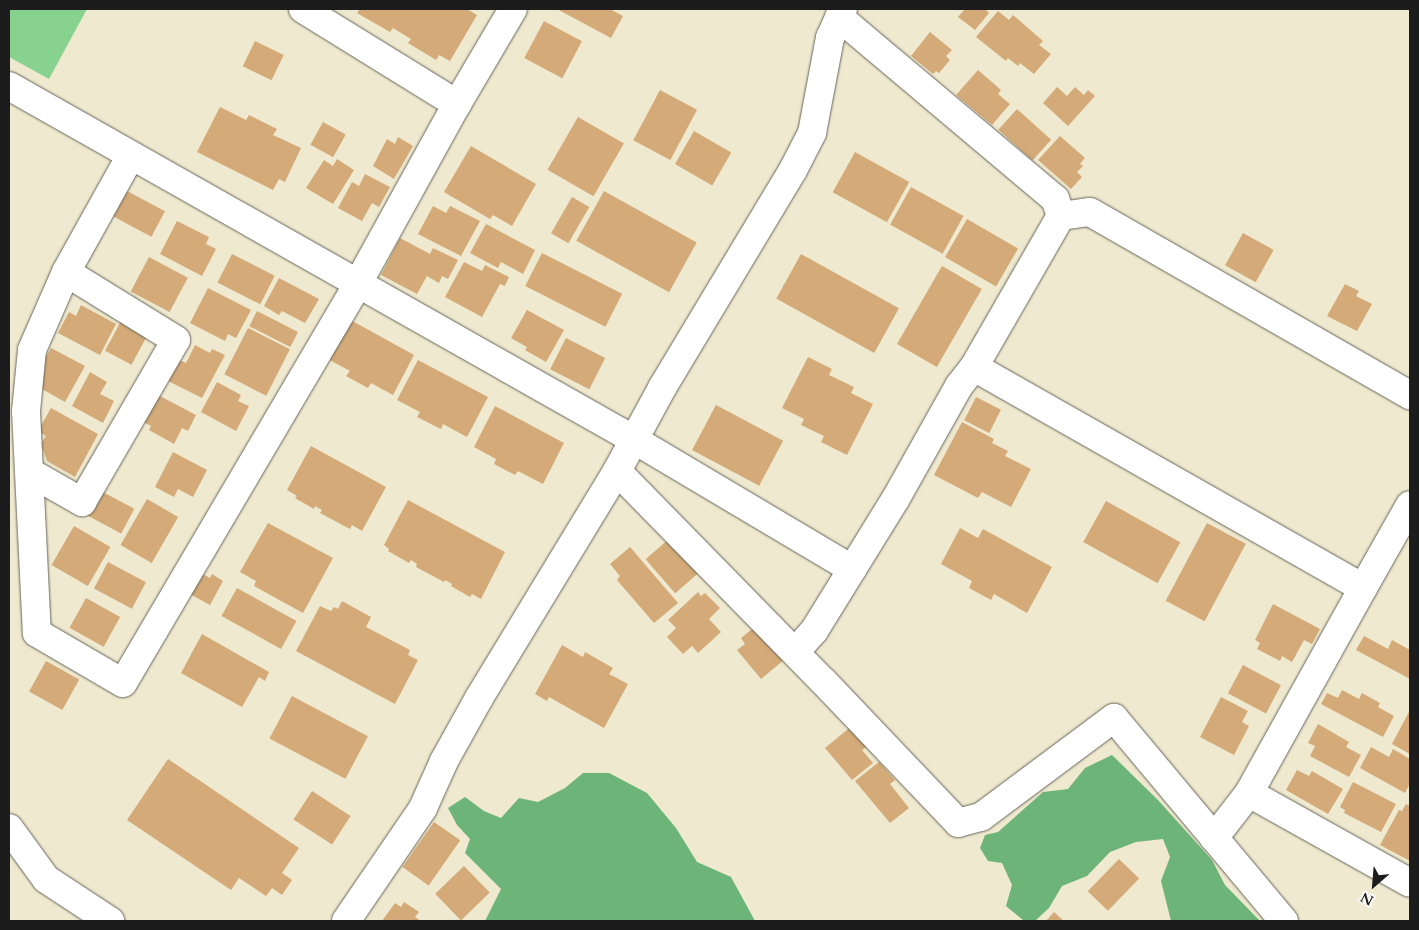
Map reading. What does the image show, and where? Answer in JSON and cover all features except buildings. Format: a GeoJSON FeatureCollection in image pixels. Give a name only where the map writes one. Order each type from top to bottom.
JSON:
{"type":"FeatureCollection","features":[{"type":"Feature","properties":{"kind":"street"},"geometry":{"type":"LineString","coordinates":[[130,157],[66,272],[32,350],[26,411],[31,473],[37,633],[123,683],[357,285],[513,9]]}},
{"type":"Feature","properties":{"kind":"street"},"geometry":{"type":"LineString","coordinates":[[320,13],[458,104]]}},
{"type":"Feature","properties":{"kind":"street"},"geometry":{"type":"LineString","coordinates":[[346,921],[423,808],[444,762],[479,698],[618,471],[633,439],[793,170],[812,133],[830,38],[841,13],[1054,199],[1061,216]]}},
{"type":"Feature","properties":{"kind":"street"},"geometry":{"type":"LineString","coordinates":[[9,86],[130,157],[633,439],[852,569]]}},
{"type":"Feature","properties":{"kind":"street"},"geometry":{"type":"LineString","coordinates":[[1061,216],[1090,212],[1410,395]]}},
{"type":"Feature","properties":{"kind":"street"},"geometry":{"type":"LineString","coordinates":[[795,652],[814,631],[895,500],[959,386],[974,367],[1061,216]]}},
{"type":"Feature","properties":{"kind":"street"},"geometry":{"type":"LineString","coordinates":[[31,473],[82,502],[176,340],[66,272]]}},
{"type":"Feature","properties":{"kind":"street"},"geometry":{"type":"LineString","coordinates":[[974,367],[1363,588]]}},
{"type":"Feature","properties":{"kind":"street"},"geometry":{"type":"LineString","coordinates":[[618,471],[795,652],[958,823],[981,817],[1114,718],[1284,921]]}},
{"type":"Feature","properties":{"kind":"street"},"geometry":{"type":"LineString","coordinates":[[1214,838],[1249,793],[1410,505]]}},
{"type":"Feature","properties":{"kind":"street"},"geometry":{"type":"LineString","coordinates":[[1249,793],[1410,883]]}},
{"type":"Feature","properties":{"kind":"street"},"geometry":{"type":"LineString","coordinates":[[9,828],[46,878],[110,921]]}},
{"type":"Feature","properties":{"kind":"green space"},"geometry":{"type":"Polygon","coordinates":[[[9,9],[87,9],[49,79],[9,57],[9,9]]]}},
{"type":"Feature","properties":{"kind":"green space"},"geometry":{"type":"Polygon","coordinates":[[[1112,755],[1158,800],[1212,860],[1225,885],[1260,921],[1171,921],[1161,881],[1170,857],[1163,839],[1136,842],[1110,852],[1087,876],[1062,886],[1049,908],[1035,921],[1024,921],[1006,906],[1012,885],[1002,863],[988,861],[980,848],[985,835],[998,832],[1043,792],[1068,789],[1085,768],[1112,755]]]}},
{"type":"Feature","properties":{"kind":"green space"},"geometry":{"type":"Polygon","coordinates":[[[583,773],[609,773],[647,793],[676,828],[697,862],[731,877],[755,921],[485,921],[501,889],[465,853],[470,839],[457,825],[448,808],[465,797],[484,811],[501,818],[519,798],[538,802],[565,788],[583,773]]]}}]}
